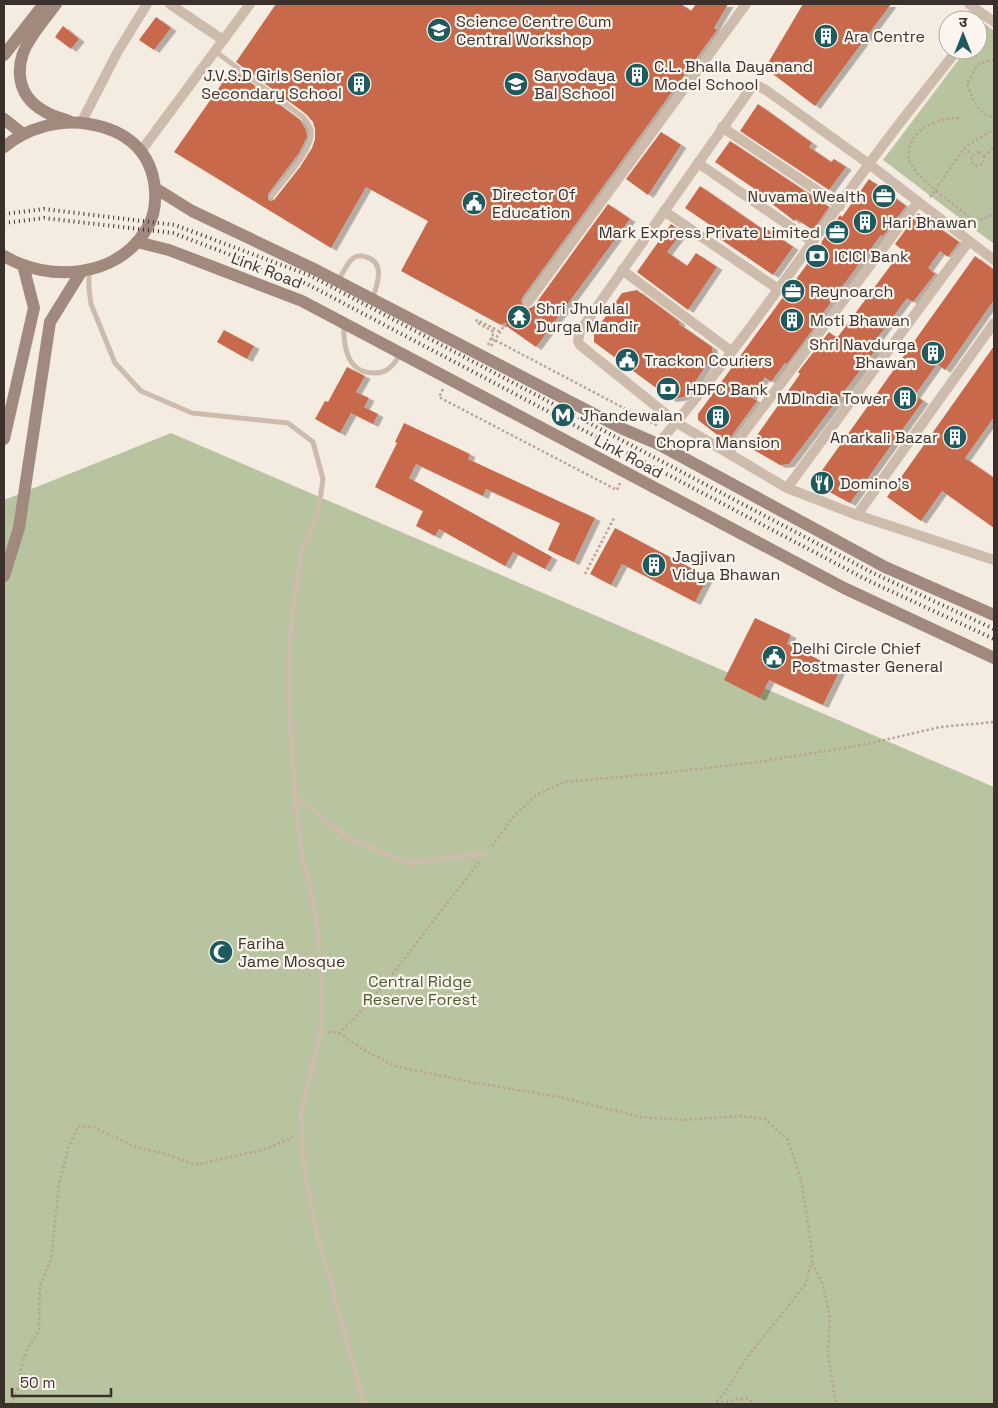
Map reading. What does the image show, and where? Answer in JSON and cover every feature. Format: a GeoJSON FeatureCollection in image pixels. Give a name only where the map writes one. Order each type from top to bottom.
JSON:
{"type":"FeatureCollection","features":[{"type":"Feature","properties":{"kind":"main road"},"geometry":{"type":"LineString","coordinates":[[4,55],[44,4]]}},
{"type":"Feature","properties":{"kind":"main road"},"geometry":{"type":"LineString","coordinates":[[4,256],[23,266],[56,273],[85,271],[111,261],[137,242],[146,230],[152,217],[155,203],[155,188],[151,168],[141,151],[130,140],[103,127],[78,123],[44,111],[27,96],[21,86],[19,78],[22,60],[30,39],[56,4]]}},
{"type":"Feature","properties":{"kind":"main road"},"geometry":{"type":"LineString","coordinates":[[4,119],[23,134]]}},
{"type":"Feature","properties":{"kind":"main road"},"geometry":{"type":"LineString","coordinates":[[4,147],[23,134],[49,125],[78,123]]}},
{"type":"Feature","properties":{"kind":"main road","name":"Link Road"},"geometry":{"type":"LineString","coordinates":[[155,188],[192,211],[338,281],[622,429],[658,444],[885,567],[993,611]]}},
{"type":"Feature","properties":{"kind":"main road","name":"Link Road"},"geometry":{"type":"LineString","coordinates":[[137,242],[169,250],[302,301],[844,588],[994,658]]}},
{"type":"Feature","properties":{"kind":"main road"},"geometry":{"type":"LineString","coordinates":[[4,439],[34,308],[23,266]]}},
{"type":"Feature","properties":{"kind":"main road"},"geometry":{"type":"LineString","coordinates":[[4,576],[19,528],[50,322],[85,271]]}},
{"type":"Feature","properties":{"kind":"street"},"geometry":{"type":"LineString","coordinates":[[78,123],[147,4]]}},
{"type":"Feature","properties":{"kind":"street"},"geometry":{"type":"LineString","coordinates":[[170,4],[223,40]]}},
{"type":"Feature","properties":{"kind":"street"},"geometry":{"type":"LineString","coordinates":[[141,151],[250,4]]}},
{"type":"Feature","properties":{"kind":"street"},"geometry":{"type":"LineString","coordinates":[[528,302],[746,4]]}},
{"type":"Feature","properties":{"kind":"street"},"geometry":{"type":"LineString","coordinates":[[658,444],[677,422],[840,206],[869,164],[950,60]]}},
{"type":"Feature","properties":{"kind":"street"},"geometry":{"type":"LineString","coordinates":[[994,260],[869,164],[758,86],[751,88],[722,127],[580,331],[578,341],[580,345],[677,422],[787,488],[857,515],[994,560]]}},
{"type":"Feature","properties":{"kind":"street"},"geometry":{"type":"LineString","coordinates":[[722,127],[840,206]]}},
{"type":"Feature","properties":{"kind":"street"},"geometry":{"type":"LineString","coordinates":[[698,163],[813,242]]}},
{"type":"Feature","properties":{"kind":"street"},"geometry":{"type":"LineString","coordinates":[[728,452],[918,202]]}},
{"type":"Feature","properties":{"kind":"street"},"geometry":{"type":"LineString","coordinates":[[664,211],[778,289]]}},
{"type":"Feature","properties":{"kind":"street"},"geometry":{"type":"LineString","coordinates":[[787,488],[969,241]]}},
{"type":"Feature","properties":{"kind":"street"},"geometry":{"type":"LineString","coordinates":[[622,270],[731,351]]}},
{"type":"Feature","properties":{"kind":"street"},"geometry":{"type":"LineString","coordinates":[[857,515],[994,323]]}},
{"type":"Feature","properties":{"kind":"lane"},"geometry":{"type":"LineString","coordinates":[[214,52],[302,117],[311,127],[310,144],[270,196]]}},
{"type":"Feature","properties":{"kind":"lane"},"geometry":{"type":"LineString","coordinates":[[338,281],[354,258],[359,256],[370,258],[376,264],[379,275],[372,299]]}},
{"type":"Feature","properties":{"kind":"lane"},"geometry":{"type":"LineString","coordinates":[[85,271],[91,304],[115,363],[141,391],[192,413],[288,423],[313,442],[323,479],[318,514],[302,550],[291,625],[289,654],[289,705],[295,796],[302,857],[311,890],[321,966],[321,1031],[301,1114],[303,1160],[315,1225],[364,1404]]}},
{"type":"Feature","properties":{"kind":"lane"},"geometry":{"type":"LineString","coordinates":[[344,323],[343,336],[348,358],[360,369],[370,373],[388,370],[402,354]]}},
{"type":"Feature","properties":{"kind":"lane"},"geometry":{"type":"LineString","coordinates":[[295,796],[348,838],[408,863],[486,853]]}},
{"type":"Feature","properties":{"kind":"path"},"geometry":{"type":"LineString","coordinates":[[994,59],[977,66],[968,84],[977,108],[988,116],[994,117]]}},
{"type":"Feature","properties":{"kind":"path"},"geometry":{"type":"LineString","coordinates":[[959,118],[946,118],[926,126],[911,142],[908,159],[918,174],[935,190],[976,222]]}},
{"type":"Feature","properties":{"kind":"path"},"geometry":{"type":"LineString","coordinates":[[929,197],[964,148],[994,130]]}},
{"type":"Feature","properties":{"kind":"path"},"geometry":{"type":"LineString","coordinates":[[964,148],[972,154]]}},
{"type":"Feature","properties":{"kind":"path"},"geometry":{"type":"LineString","coordinates":[[972,154],[971,162],[977,166],[983,164],[984,157],[994,148]]}},
{"type":"Feature","properties":{"kind":"path"},"geometry":{"type":"LineString","coordinates":[[972,154],[979,152],[984,157]]}},
{"type":"Feature","properties":{"kind":"path"},"geometry":{"type":"LineString","coordinates":[[972,227],[976,222],[994,214]]}},
{"type":"Feature","properties":{"kind":"path"},"geometry":{"type":"LineString","coordinates":[[490,349],[499,331],[508,319]]}},
{"type":"Feature","properties":{"kind":"path"},"geometry":{"type":"LineString","coordinates":[[494,332],[476,322],[477,320],[499,331]]}},
{"type":"Feature","properties":{"kind":"path"},"geometry":{"type":"LineString","coordinates":[[491,338],[650,423]]}},
{"type":"Feature","properties":{"kind":"path"},"geometry":{"type":"LineString","coordinates":[[448,402],[608,486]]}},
{"type":"Feature","properties":{"kind":"path"},"geometry":{"type":"LineString","coordinates":[[585,574],[614,518]]}},
{"type":"Feature","properties":{"kind":"path"},"geometry":{"type":"LineString","coordinates":[[339,1032],[353,1020],[384,983],[468,878],[513,818],[536,795],[565,782],[757,762],[863,745],[940,727],[994,722]]}},
{"type":"Feature","properties":{"kind":"path"},"geometry":{"type":"LineString","coordinates":[[321,1031],[339,1032],[362,1049],[395,1066],[470,1082],[560,1097],[641,1117],[683,1120],[741,1116],[765,1119],[788,1140],[801,1180],[812,1261],[805,1284],[748,1356],[724,1394],[715,1404]]}},
{"type":"Feature","properties":{"kind":"path"},"geometry":{"type":"LineString","coordinates":[[11,1404],[18,1388],[22,1363],[27,1350],[39,1330],[40,1284],[51,1259],[59,1184],[68,1149],[78,1126],[92,1127],[138,1148],[167,1154],[195,1165],[266,1149],[292,1138],[302,1126]]}},
{"type":"Feature","properties":{"kind":"path"},"geometry":{"type":"LineString","coordinates":[[812,1261],[823,1285],[830,1318],[828,1354],[836,1404]]}},
{"type":"Feature","properties":{"kind":"path"},"geometry":{"type":"LineString","coordinates":[[715,1404],[746,1398],[755,1404]]}},
{"type":"Feature","properties":{"kind":"green space"},"geometry":{"type":"Polygon","coordinates":[[[988,26],[994,31],[994,244],[883,160],[958,60],[988,60],[988,26]]]}},
{"type":"Feature","properties":{"kind":"green space","name":"Central Ridge Reserve Forest"},"geometry":{"type":"Polygon","coordinates":[[[171,433],[994,787],[994,1404],[4,1404],[4,500],[171,433]]]}},
{"type":"Feature","properties":{"kind":"building"},"geometry":{"type":"Polygon","coordinates":[[[276,4],[681,4],[691,11],[696,4],[728,4],[714,28],[717,30],[522,298],[521,302],[524,307],[528,309],[534,306],[608,204],[630,219],[536,347],[502,323],[501,325],[401,271],[428,221],[366,187],[331,248],[174,152],[232,69],[300,120],[306,130],[307,137],[299,153],[268,194],[268,200],[274,200],[300,167],[312,148],[315,139],[313,122],[306,114],[236,62],[276,4]]]}},
{"type":"Feature","properties":{"kind":"building","name":"Ara Centre"},"geometry":{"type":"Polygon","coordinates":[[[803,4],[891,4],[815,106],[765,68],[803,4]]]}},
{"type":"Feature","properties":{"kind":"building"},"geometry":{"type":"Polygon","coordinates":[[[156,17],[171,28],[154,50],[139,40],[156,17]]]}},
{"type":"Feature","properties":{"kind":"building"},"geometry":{"type":"Polygon","coordinates":[[[63,26],[79,39],[71,49],[55,37],[63,26]]]}},
{"type":"Feature","properties":{"kind":"building"},"geometry":{"type":"Polygon","coordinates":[[[758,104],[812,143],[809,147],[831,162],[834,159],[846,167],[829,190],[740,131],[758,104]]]}},
{"type":"Feature","properties":{"kind":"building"},"geometry":{"type":"Polygon","coordinates":[[[661,132],[681,145],[648,195],[626,179],[661,132]]]}},
{"type":"Feature","properties":{"kind":"building"},"geometry":{"type":"Polygon","coordinates":[[[730,141],[829,207],[813,230],[796,219],[794,221],[764,198],[765,196],[715,162],[730,141]]]}},
{"type":"Feature","properties":{"kind":"building"},"geometry":{"type":"Polygon","coordinates":[[[869,179],[906,206],[883,236],[881,235],[844,284],[787,364],[785,363],[771,382],[765,377],[751,397],[757,401],[730,438],[724,440],[698,420],[698,414],[821,245],[840,215],[842,217],[869,179]]]}},
{"type":"Feature","properties":{"kind":"building"},"geometry":{"type":"Polygon","coordinates":[[[700,186],[765,231],[767,229],[793,247],[773,275],[710,232],[713,227],[685,208],[700,186]]]}},
{"type":"Feature","properties":{"kind":"building"},"geometry":{"type":"Polygon","coordinates":[[[918,213],[959,242],[948,257],[940,251],[928,268],[935,274],[913,302],[907,298],[875,341],[880,344],[789,464],[780,465],[754,450],[753,441],[800,374],[798,372],[829,332],[837,338],[902,250],[895,244],[918,213]]]}},
{"type":"Feature","properties":{"kind":"building"},"geometry":{"type":"Polygon","coordinates":[[[671,224],[682,232],[667,252],[687,266],[696,253],[717,267],[688,310],[637,272],[671,224]]]}},
{"type":"Feature","properties":{"kind":"building"},"geometry":{"type":"Polygon","coordinates":[[[975,256],[994,270],[994,300],[945,370],[937,364],[915,395],[923,401],[850,503],[813,483],[975,256]]]}},
{"type":"Feature","properties":{"kind":"building"},"geometry":{"type":"Polygon","coordinates":[[[637,290],[680,322],[679,324],[712,347],[713,355],[685,397],[671,399],[594,342],[594,333],[622,293],[637,290]]]}},
{"type":"Feature","properties":{"kind":"building"},"geometry":{"type":"Polygon","coordinates":[[[224,330],[254,346],[247,359],[217,342],[224,330]]]}},
{"type":"Feature","properties":{"kind":"building","name":"Anarkali Bazar"},"geometry":{"type":"Polygon","coordinates":[[[994,346],[994,417],[965,458],[994,478],[994,528],[942,491],[921,521],[887,497],[994,346]]]}},
{"type":"Feature","properties":{"kind":"building"},"geometry":{"type":"Polygon","coordinates":[[[347,367],[365,376],[356,392],[369,398],[364,407],[378,414],[373,424],[351,413],[340,433],[315,419],[325,401],[328,402],[347,367]]]}},
{"type":"Feature","properties":{"kind":"building"},"geometry":{"type":"Polygon","coordinates":[[[404,423],[470,454],[468,459],[595,518],[574,562],[548,550],[560,523],[486,489],[483,496],[416,464],[409,478],[552,557],[545,569],[513,552],[505,566],[439,529],[435,536],[416,526],[423,511],[375,487],[397,443],[395,442],[404,423]]]}},
{"type":"Feature","properties":{"kind":"building","name":"Jagjivan Vidya Bhawan"},"geometry":{"type":"Polygon","coordinates":[[[615,528],[708,577],[695,602],[622,564],[611,585],[590,574],[615,528]]]}},
{"type":"Feature","properties":{"kind":"building"},"geometry":{"type":"Polygon","coordinates":[[[755,618],[791,635],[787,644],[840,670],[823,705],[769,680],[760,698],[724,680],[755,618]]]}},
{"type":"Feature","properties":{"kind":"railway"},"geometry":{"type":"LineString","coordinates":[[4,214],[44,209],[175,225],[311,276],[873,573],[994,629]]}},
{"type":"Feature","properties":{"kind":"railway"},"geometry":{"type":"LineString","coordinates":[[4,223],[44,218],[173,233],[307,284],[869,581],[994,639]]}},
{"type":"Feature","properties":{"kind":"place","name":"Science Centre Cum Central Workshop"},"geometry":{"type":"Point","coordinates":[439,30]}},
{"type":"Feature","properties":{"kind":"place","name":"Ara Centre"},"geometry":{"type":"Point","coordinates":[826,36]}},
{"type":"Feature","properties":{"kind":"place","name":"C.L. Bhalla Dayanand Model School"},"geometry":{"type":"Point","coordinates":[637,75]}},
{"type":"Feature","properties":{"kind":"place","name":"J.V.S.D Girls Senior Secondary School"},"geometry":{"type":"Point","coordinates":[359,84]}},
{"type":"Feature","properties":{"kind":"place","name":"Sarvodaya Bal School"},"geometry":{"type":"Point","coordinates":[516,84]}},
{"type":"Feature","properties":{"kind":"place","name":"Nuvama Wealth"},"geometry":{"type":"Point","coordinates":[884,196]}},
{"type":"Feature","properties":{"kind":"place","name":"Director Of Education"},"geometry":{"type":"Point","coordinates":[474,203]}},
{"type":"Feature","properties":{"kind":"place","name":"Hari Bhawan"},"geometry":{"type":"Point","coordinates":[865,222]}},
{"type":"Feature","properties":{"kind":"place","name":"Mark Express Private Limited"},"geometry":{"type":"Point","coordinates":[837,232]}},
{"type":"Feature","properties":{"kind":"place","name":"ICICI Bank"},"geometry":{"type":"Point","coordinates":[817,256]}},
{"type":"Feature","properties":{"kind":"place","name":"Reynoarch"},"geometry":{"type":"Point","coordinates":[793,291]}},
{"type":"Feature","properties":{"kind":"place","name":"Shri Jhulalal Durga Mandir"},"geometry":{"type":"Point","coordinates":[519,317]}},
{"type":"Feature","properties":{"kind":"place","name":"Moti Bhawan"},"geometry":{"type":"Point","coordinates":[792,320]}},
{"type":"Feature","properties":{"kind":"place","name":"Shri Navdurga Bhawan"},"geometry":{"type":"Point","coordinates":[933,353]}},
{"type":"Feature","properties":{"kind":"place","name":"Trackon Couriers"},"geometry":{"type":"Point","coordinates":[627,360]}},
{"type":"Feature","properties":{"kind":"place","name":"HDFC Bank"},"geometry":{"type":"Point","coordinates":[668,389]}},
{"type":"Feature","properties":{"kind":"place","name":"MDIndia Tower"},"geometry":{"type":"Point","coordinates":[905,398]}},
{"type":"Feature","properties":{"kind":"place","name":"Jhandewalan"},"geometry":{"type":"Point","coordinates":[563,415]}},
{"type":"Feature","properties":{"kind":"place","name":"Chopra Mansion"},"geometry":{"type":"Point","coordinates":[718,417]}},
{"type":"Feature","properties":{"kind":"place","name":"Anarkali Bazar"},"geometry":{"type":"Point","coordinates":[955,437]}},
{"type":"Feature","properties":{"kind":"place","name":"Domino's"},"geometry":{"type":"Point","coordinates":[822,483]}},
{"type":"Feature","properties":{"kind":"place","name":"Jagjivan Vidya Bhawan"},"geometry":{"type":"Point","coordinates":[654,565]}},
{"type":"Feature","properties":{"kind":"place","name":"Delhi Circle Chief Postmaster General"},"geometry":{"type":"Point","coordinates":[774,657]}},
{"type":"Feature","properties":{"kind":"place","name":"Fariha Jame Mosque"},"geometry":{"type":"Point","coordinates":[221,952]}}]}
